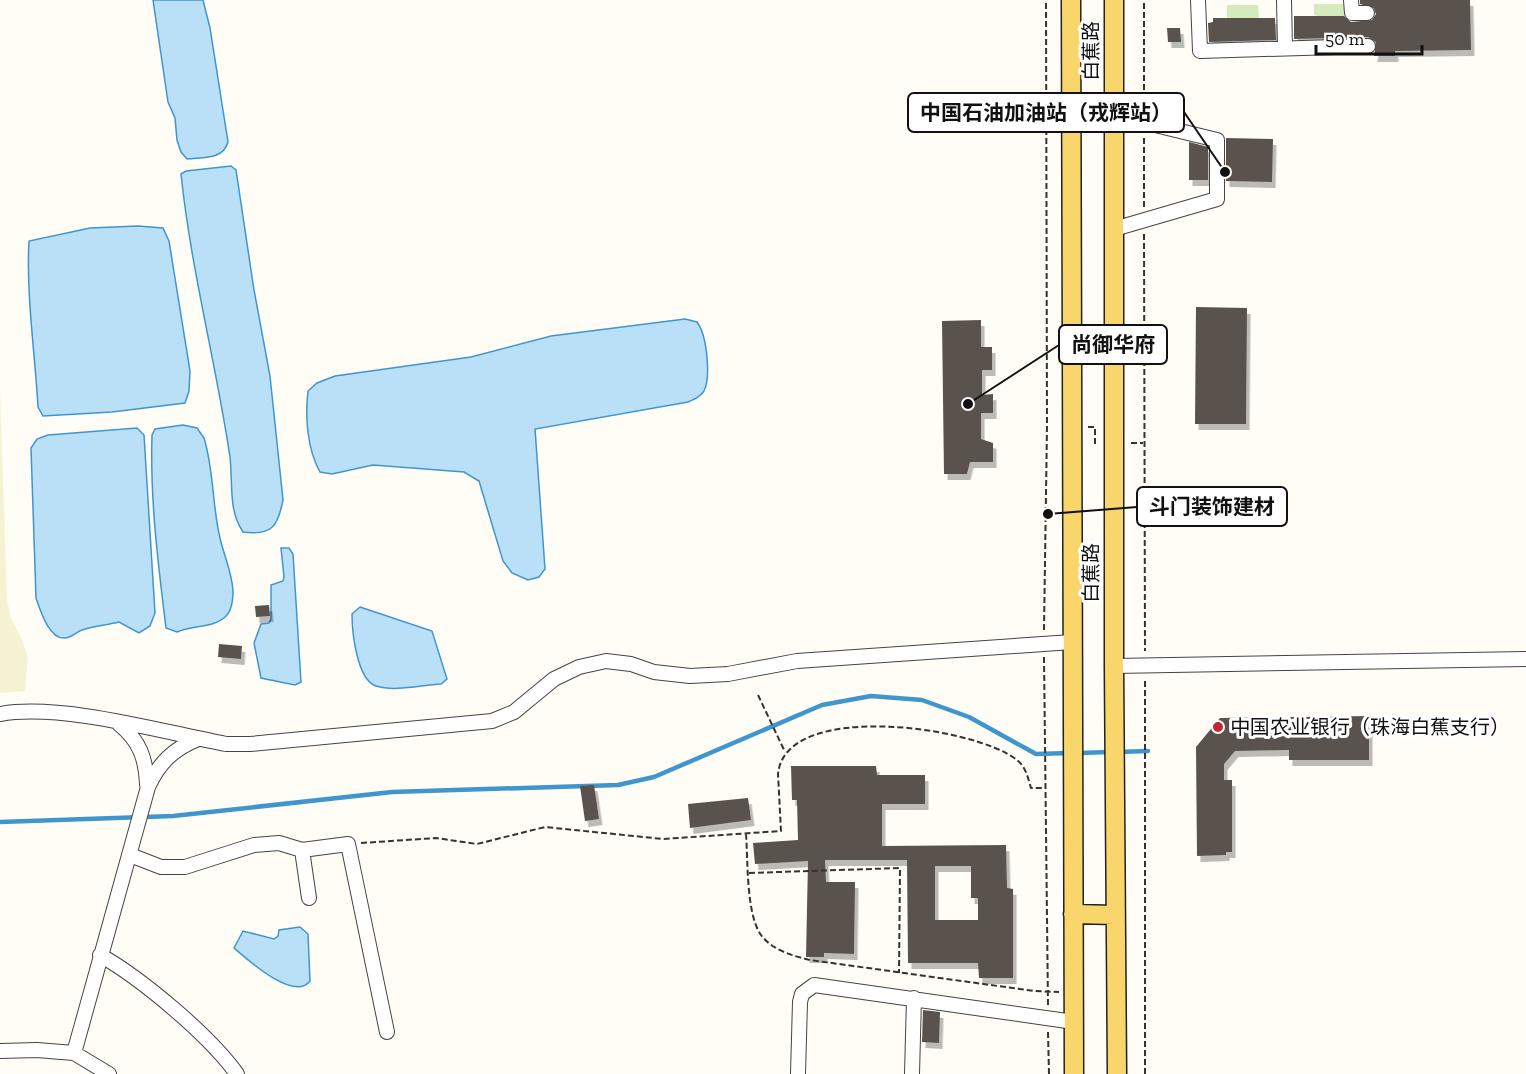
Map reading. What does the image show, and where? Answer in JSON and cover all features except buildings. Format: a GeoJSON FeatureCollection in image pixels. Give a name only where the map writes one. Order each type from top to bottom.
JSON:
{"type":"FeatureCollection","features":[{"type":"Feature","properties":{"kind":"main road","name":"白蕉路"},"geometry":{"type":"LineString","coordinates":[[1071,0],[1074,1074]]}},
{"type":"Feature","properties":{"kind":"main road","name":"白蕉路"},"geometry":{"type":"LineString","coordinates":[[1114,0],[1114,666],[1117,1074]]}},
{"type":"Feature","properties":{"kind":"main road"},"geometry":{"type":"LineString","coordinates":[[1073,914],[1115,915]]}},
{"type":"Feature","properties":{"kind":"street"},"geometry":{"type":"LineString","coordinates":[[1198,0],[1200,51],[1368,46]]}},
{"type":"Feature","properties":{"kind":"street"},"geometry":{"type":"LineString","coordinates":[[1284,0],[1286,48]]}},
{"type":"Feature","properties":{"kind":"street"},"geometry":{"type":"LineString","coordinates":[[1351,0],[1352,13],[1367,13]]}},
{"type":"Feature","properties":{"kind":"street"},"geometry":{"type":"LineString","coordinates":[[1114,114],[1217,140],[1218,199],[1114,229]]}},
{"type":"Feature","properties":{"kind":"street"},"geometry":{"type":"LineString","coordinates":[[0,714],[14,712],[72,714],[226,744],[250,744],[492,721],[514,712],[554,679],[579,667],[606,661],[631,664],[654,672],[690,676],[728,674],[797,661],[1072,642]]}},
{"type":"Feature","properties":{"kind":"street"},"geometry":{"type":"LineString","coordinates":[[1114,666],[1526,659]]}},
{"type":"Feature","properties":{"kind":"street"},"geometry":{"type":"LineString","coordinates":[[117,723],[131,734],[140,748],[146,766],[148,787]]}},
{"type":"Feature","properties":{"kind":"street"},"geometry":{"type":"LineString","coordinates":[[74,1053],[148,787],[156,770],[168,756],[183,745],[199,739]]}},
{"type":"Feature","properties":{"kind":"street"},"geometry":{"type":"LineString","coordinates":[[130,855],[161,867],[184,867],[254,845],[279,843],[302,850],[348,844],[387,1032]]}},
{"type":"Feature","properties":{"kind":"street"},"geometry":{"type":"LineString","coordinates":[[302,850],[309,898]]}},
{"type":"Feature","properties":{"kind":"street"},"geometry":{"type":"LineString","coordinates":[[100,955],[116,964],[178,1012],[237,1074]]}},
{"type":"Feature","properties":{"kind":"street"},"geometry":{"type":"LineString","coordinates":[[798,1074],[800,1002],[807,988],[822,984],[1074,1022]]}},
{"type":"Feature","properties":{"kind":"street"},"geometry":{"type":"LineString","coordinates":[[912,1074],[914,998]]}},
{"type":"Feature","properties":{"kind":"street"},"geometry":{"type":"LineString","coordinates":[[0,1051],[37,1050],[74,1053],[109,1074]]}},
{"type":"Feature","properties":{"kind":"path"},"geometry":{"type":"LineString","coordinates":[[1046,0],[1047,426],[1043,644],[1048,1074]]}},
{"type":"Feature","properties":{"kind":"path"},"geometry":{"type":"LineString","coordinates":[[1144,0],[1145,1074]]}},
{"type":"Feature","properties":{"kind":"path"},"geometry":{"type":"LineString","coordinates":[[1047,426],[1095,427],[1095,444],[1145,443]]}},
{"type":"Feature","properties":{"kind":"path"},"geometry":{"type":"LineString","coordinates":[[758,695],[785,752]]}},
{"type":"Feature","properties":{"kind":"path"},"geometry":{"type":"LineString","coordinates":[[348,844],[436,838],[477,844],[545,827],[651,838],[781,831],[778,774],[785,752],[793,744],[830,732],[867,726],[902,725],[938,730],[984,743],[1018,761],[1026,771],[1031,788],[1045,788]]}},
{"type":"Feature","properties":{"kind":"path"},"geometry":{"type":"LineString","coordinates":[[746,834],[753,916],[761,935],[777,949],[793,956],[899,973],[1048,991],[1074,992]]}},
{"type":"Feature","properties":{"kind":"path"},"geometry":{"type":"LineString","coordinates":[[749,873],[900,868],[899,973]]}},
{"type":"Feature","properties":{"kind":"shaded area"},"geometry":{"type":"Polygon","coordinates":[[[0,388],[7,600],[11,618],[28,657],[25,691],[0,693],[0,388]]]}},
{"type":"Feature","properties":{"kind":"green space"},"geometry":{"type":"Polygon","coordinates":[[[1314,4],[1345,4],[1345,16],[1317,19],[1314,15],[1314,4]]]}},
{"type":"Feature","properties":{"kind":"green space"},"geometry":{"type":"Polygon","coordinates":[[[1227,5],[1258,5],[1259,18],[1235,22],[1234,18],[1227,18],[1227,5]]]}},
{"type":"Feature","properties":{"kind":"water"},"geometry":{"type":"Polygon","coordinates":[[[153,0],[203,0],[210,28],[228,142],[222,152],[217,155],[187,159],[181,152],[177,140],[175,118],[168,102],[153,0]]]}},
{"type":"Feature","properties":{"kind":"water"},"geometry":{"type":"Polygon","coordinates":[[[231,166],[236,170],[270,376],[283,500],[276,523],[267,530],[253,533],[243,532],[235,515],[230,457],[197,281],[181,174],[186,171],[231,166]]]}},
{"type":"Feature","properties":{"kind":"water"},"geometry":{"type":"Polygon","coordinates":[[[138,226],[163,228],[169,241],[190,371],[189,391],[185,403],[112,412],[43,416],[38,407],[31,324],[29,241],[90,228],[138,226]]]}},
{"type":"Feature","properties":{"kind":"water"},"geometry":{"type":"Polygon","coordinates":[[[685,319],[697,322],[705,346],[706,385],[699,396],[688,402],[535,429],[545,569],[539,577],[528,580],[512,573],[503,561],[479,481],[464,472],[373,465],[332,474],[320,472],[312,453],[308,432],[308,391],[317,383],[335,376],[471,357],[551,336],[685,319]]]}},
{"type":"Feature","properties":{"kind":"water"},"geometry":{"type":"Polygon","coordinates":[[[183,425],[197,428],[204,438],[210,462],[217,526],[231,577],[233,594],[229,612],[220,621],[177,632],[166,628],[153,507],[152,435],[155,429],[183,425]]]}},
{"type":"Feature","properties":{"kind":"water"},"geometry":{"type":"Polygon","coordinates":[[[137,428],[144,435],[155,613],[150,626],[139,633],[119,622],[91,627],[67,638],[59,637],[46,623],[36,598],[31,448],[37,439],[48,435],[137,428]]]}},
{"type":"Feature","properties":{"kind":"water"},"geometry":{"type":"Polygon","coordinates":[[[281,548],[289,548],[293,554],[301,682],[295,685],[261,678],[254,643],[261,624],[269,623],[271,619],[271,585],[283,581],[281,548]]]}},
{"type":"Feature","properties":{"kind":"water"},"geometry":{"type":"Polygon","coordinates":[[[360,607],[432,631],[447,679],[441,684],[400,688],[383,688],[370,682],[360,665],[353,632],[352,614],[360,607]]]}},
{"type":"Feature","properties":{"kind":"water"},"geometry":{"type":"Polygon","coordinates":[[[300,927],[308,934],[310,981],[303,986],[293,986],[271,977],[234,948],[243,931],[274,939],[278,936],[279,930],[300,927]]]}},
{"type":"Feature","properties":{"kind":"waterway"},"geometry":{"type":"LineString","coordinates":[[0,822],[173,816],[392,792],[618,785],[654,777],[822,705],[871,696],[922,700],[969,717],[1036,754],[1070,753]]}},
{"type":"Feature","properties":{"kind":"waterway"},"geometry":{"type":"LineString","coordinates":[[1118,752],[1148,751]]}},
{"type":"Feature","properties":{"kind":"waterway"},"geometry":{"type":"LineString","coordinates":[[1079,753],[1109,752]]}},
{"type":"Feature","properties":{"kind":"place","name":"中国石油加油站（戎辉站）"},"geometry":{"type":"Point","coordinates":[1225,172]}},
{"type":"Feature","properties":{"kind":"place","name":"尚御华府"},"geometry":{"type":"Point","coordinates":[968,404]}},
{"type":"Feature","properties":{"kind":"place","name":"斗门装饰建材"},"geometry":{"type":"Point","coordinates":[1048,514]}},
{"type":"Feature","properties":{"kind":"place","name":"中国农业银行（珠海白蕉支行）"},"geometry":{"type":"Point","coordinates":[1218,727]}}]}
